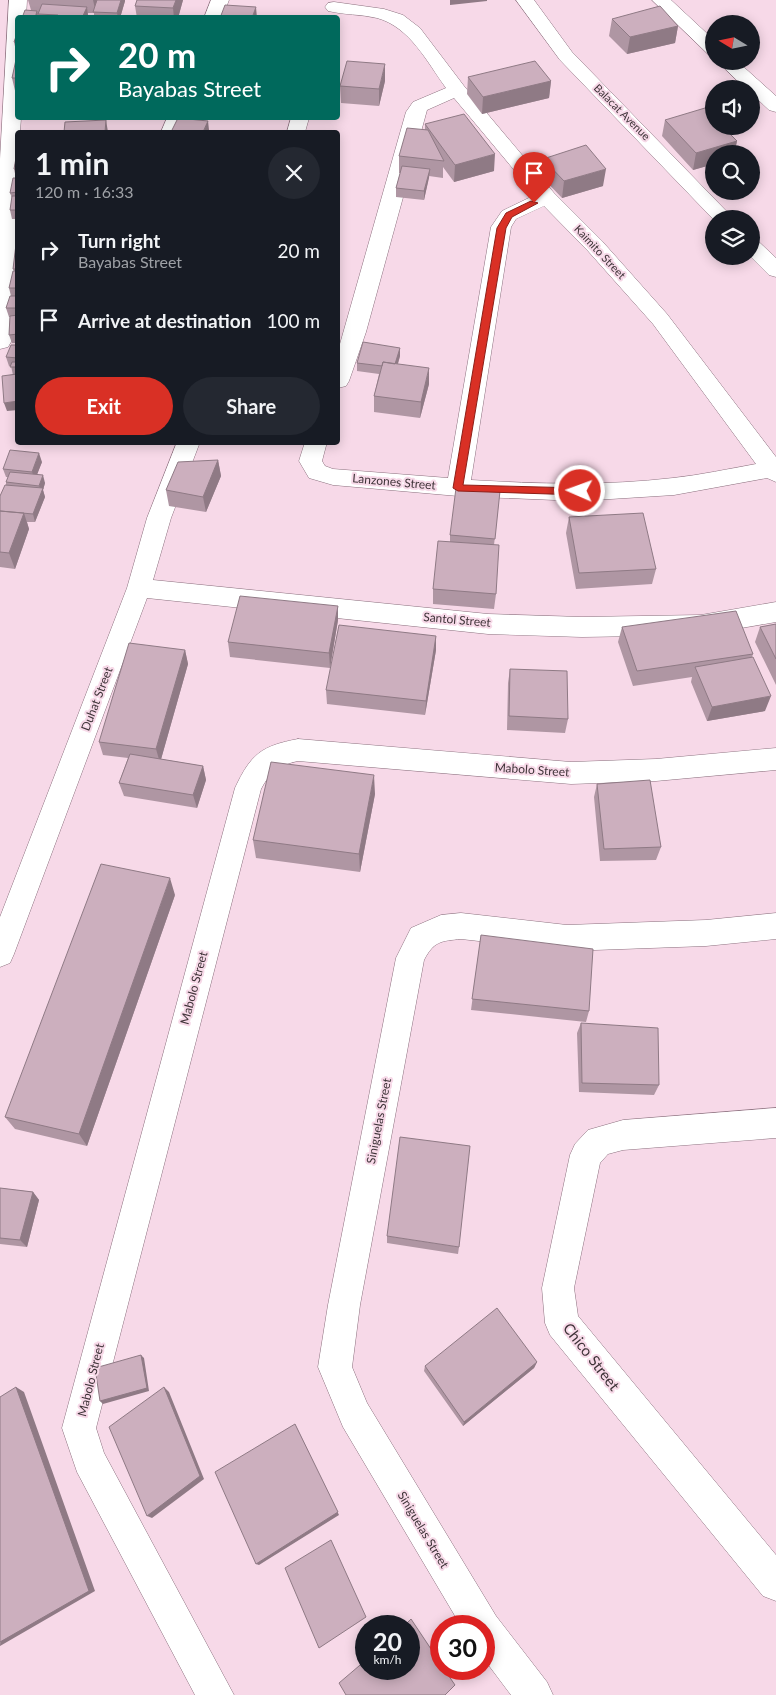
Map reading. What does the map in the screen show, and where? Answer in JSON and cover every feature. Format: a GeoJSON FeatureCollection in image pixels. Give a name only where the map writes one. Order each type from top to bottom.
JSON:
{"type":"FeatureCollection","features":[{"type":"Feature","properties":{"kind":"street"},"geometry":{"type":"LineString","coordinates":[[17,15],[18,0]]}},
{"type":"Feature","properties":{"kind":"street"},"geometry":{"type":"LineString","coordinates":[[215,15],[220,0]]}},
{"type":"Feature","properties":{"kind":"street","name":"Balacat Avenue"},"geometry":{"type":"LineString","coordinates":[[525,0],[566,56],[715,210]]}},
{"type":"Feature","properties":{"kind":"street"},"geometry":{"type":"LineString","coordinates":[[662,0],[705,41]]}},
{"type":"Feature","properties":{"kind":"street","name":"Kaimito Street"},"geometry":{"type":"LineString","coordinates":[[334,8],[378,13],[397,18],[414,32],[457,90],[547,198],[595,246],[660,319],[774,471]]}},
{"type":"Feature","properties":{"kind":"street"},"geometry":{"type":"LineString","coordinates":[[736,70],[776,106]]}},
{"type":"Feature","properties":{"kind":"street"},"geometry":{"type":"LineString","coordinates":[[0,342],[8,244],[15,73]]}},
{"type":"Feature","properties":{"kind":"street"},"geometry":{"type":"LineString","coordinates":[[340,375],[354,332],[415,112],[420,106],[457,90]]}},
{"type":"Feature","properties":{"kind":"street"},"geometry":{"type":"LineString","coordinates":[[458,488],[502,228],[509,215],[547,198]]}},
{"type":"Feature","properties":{"kind":"street"},"geometry":{"type":"LineString","coordinates":[[760,255],[776,270]]}},
{"type":"Feature","properties":{"kind":"street","name":"Duhat Street"},"geometry":{"type":"LineString","coordinates":[[0,954],[139,588],[159,518],[188,445]]}},
{"type":"Feature","properties":{"kind":"street","name":"Lanzones Street"},"geometry":{"type":"LineString","coordinates":[[315,445],[310,461],[318,472],[333,477],[458,488],[580,491],[661,488],[774,471]]}},
{"type":"Feature","properties":{"kind":"street","name":"Santol Street"},"geometry":{"type":"LineString","coordinates":[[139,588],[507,625],[582,627],[701,625],[776,612]]}},
{"type":"Feature","properties":{"kind":"street","name":"Mabolo Street"},"geometry":{"type":"LineString","coordinates":[[215,1695],[89,1460],[80,1428],[88,1389],[245,798],[258,768],[272,755],[298,750],[571,773],[656,770],[776,759]]}},
{"type":"Feature","properties":{"kind":"street","name":"Siniguelas Street"},"geometry":{"type":"LineString","coordinates":[[475,1615],[355,1415],[335,1367],[344,1305],[410,958],[421,938],[441,928],[461,926],[567,938],[706,933],[776,926]]}},
{"type":"Feature","properties":{"kind":"street","name":"Chico Street"},"geometry":{"type":"LineString","coordinates":[[776,1123],[623,1135],[599,1141],[586,1155],[558,1288],[562,1323],[776,1583]]}},
{"type":"Feature","properties":{"kind":"street","name":"Siniguelas Street"},"geometry":{"type":"LineString","coordinates":[[495,1644],[534,1695]]}},
{"type":"Feature","properties":{"kind":"building"},"geometry":{"type":"Polygon","coordinates":[[[97,0],[121,0],[117,13],[93,12],[97,0]]]}},
{"type":"Feature","properties":{"kind":"building"},"geometry":{"type":"Polygon","coordinates":[[[137,0],[176,0],[173,8],[135,6],[137,0]]]}},
{"type":"Feature","properties":{"kind":"building"},"geometry":{"type":"Polygon","coordinates":[[[42,4],[87,7],[83,15],[38,14],[42,4]]]}},
{"type":"Feature","properties":{"kind":"building"},"geometry":{"type":"Polygon","coordinates":[[[225,5],[256,7],[253,15],[221,15],[225,5]]]}},
{"type":"Feature","properties":{"kind":"building"},"geometry":{"type":"Polygon","coordinates":[[[660,6],[678,26],[630,37],[612,19],[660,6]]]}},
{"type":"Feature","properties":{"kind":"building"},"geometry":{"type":"Polygon","coordinates":[[[25,10],[37,11],[36,15],[23,15],[25,10]]]}},
{"type":"Feature","properties":{"kind":"building"},"geometry":{"type":"Polygon","coordinates":[[[347,61],[385,64],[379,89],[340,86],[347,61]]]}},
{"type":"Feature","properties":{"kind":"building"},"geometry":{"type":"Polygon","coordinates":[[[535,61],[551,81],[483,97],[468,77],[535,61]]]}},
{"type":"Feature","properties":{"kind":"building"},"geometry":{"type":"Polygon","coordinates":[[[15,64],[15,78],[12,78],[15,64]]]}},
{"type":"Feature","properties":{"kind":"building"},"geometry":{"type":"Polygon","coordinates":[[[705,108],[705,135],[731,135],[737,141],[723,145],[705,145],[705,150],[696,153],[665,120],[705,108]]]}},
{"type":"Feature","properties":{"kind":"building"},"geometry":{"type":"Polygon","coordinates":[[[464,114],[495,154],[455,165],[425,124],[464,114]]]}},
{"type":"Feature","properties":{"kind":"building"},"geometry":{"type":"Polygon","coordinates":[[[106,120],[105,130],[64,130],[65,122],[106,120]]]}},
{"type":"Feature","properties":{"kind":"building"},"geometry":{"type":"Polygon","coordinates":[[[177,120],[208,121],[204,130],[172,130],[177,120]]]}},
{"type":"Feature","properties":{"kind":"building"},"geometry":{"type":"Polygon","coordinates":[[[407,128],[428,130],[444,161],[399,156],[407,128]]]}},
{"type":"Feature","properties":{"kind":"building"},"geometry":{"type":"Polygon","coordinates":[[[586,145],[606,169],[564,181],[543,159],[586,145]]]}},
{"type":"Feature","properties":{"kind":"building"},"geometry":{"type":"Polygon","coordinates":[[[402,166],[430,169],[424,191],[396,188],[402,166]]]}},
{"type":"Feature","properties":{"kind":"building"},"geometry":{"type":"Polygon","coordinates":[[[13,178],[15,178],[15,192],[10,193],[13,178]]]}},
{"type":"Feature","properties":{"kind":"building"},"geometry":{"type":"Polygon","coordinates":[[[12,196],[15,196],[15,210],[10,210],[12,196]]]}},
{"type":"Feature","properties":{"kind":"building"},"geometry":{"type":"Polygon","coordinates":[[[15,252],[15,269],[13,269],[15,252]]]}},
{"type":"Feature","properties":{"kind":"building"},"geometry":{"type":"Polygon","coordinates":[[[13,271],[15,271],[15,288],[9,288],[13,271]]]}},
{"type":"Feature","properties":{"kind":"building"},"geometry":{"type":"Polygon","coordinates":[[[10,296],[15,296],[15,308],[6,308],[10,296]]]}},
{"type":"Feature","properties":{"kind":"building"},"geometry":{"type":"Polygon","coordinates":[[[15,315],[15,334],[9,335],[10,316],[15,315]]]}},
{"type":"Feature","properties":{"kind":"building"},"geometry":{"type":"Polygon","coordinates":[[[363,342],[400,348],[395,364],[383,362],[382,366],[357,363],[363,342]]]}},
{"type":"Feature","properties":{"kind":"building"},"geometry":{"type":"Polygon","coordinates":[[[11,345],[15,345],[15,358],[6,357],[11,345]]]}},
{"type":"Feature","properties":{"kind":"building"},"geometry":{"type":"Polygon","coordinates":[[[12,362],[15,362],[15,367],[10,367],[12,362]]]}},
{"type":"Feature","properties":{"kind":"building"},"geometry":{"type":"Polygon","coordinates":[[[383,362],[429,368],[421,402],[374,396],[383,362]]]}},
{"type":"Feature","properties":{"kind":"building"},"geometry":{"type":"Polygon","coordinates":[[[15,374],[15,401],[4,403],[2,376],[15,374]]]}},
{"type":"Feature","properties":{"kind":"building"},"geometry":{"type":"Polygon","coordinates":[[[10,450],[39,453],[32,472],[3,469],[10,450]]]}},
{"type":"Feature","properties":{"kind":"building"},"geometry":{"type":"Polygon","coordinates":[[[218,460],[203,497],[166,490],[178,462],[218,460]]]}},
{"type":"Feature","properties":{"kind":"building"},"geometry":{"type":"Polygon","coordinates":[[[10,472],[43,475],[39,486],[6,482],[10,472]]]}},
{"type":"Feature","properties":{"kind":"building"},"geometry":{"type":"Polygon","coordinates":[[[5,485],[43,488],[33,514],[0,511],[0,496],[5,485]]]}},
{"type":"Feature","properties":{"kind":"building"},"geometry":{"type":"Polygon","coordinates":[[[456,488],[500,491],[495,539],[450,535],[456,488]]]}},
{"type":"Feature","properties":{"kind":"building"},"geometry":{"type":"Polygon","coordinates":[[[0,511],[24,513],[9,553],[0,552],[0,511]]]}},
{"type":"Feature","properties":{"kind":"building"},"geometry":{"type":"Polygon","coordinates":[[[643,513],[656,569],[579,573],[569,517],[643,513]]]}},
{"type":"Feature","properties":{"kind":"building"},"geometry":{"type":"Polygon","coordinates":[[[438,541],[499,545],[496,594],[433,589],[438,541]]]}},
{"type":"Feature","properties":{"kind":"building"},"geometry":{"type":"Polygon","coordinates":[[[240,596],[338,606],[329,653],[228,642],[240,596]]]}},
{"type":"Feature","properties":{"kind":"building"},"geometry":{"type":"Polygon","coordinates":[[[736,611],[753,654],[637,671],[622,627],[736,611]]]}},
{"type":"Feature","properties":{"kind":"building"},"geometry":{"type":"Polygon","coordinates":[[[776,624],[776,659],[760,627],[776,624]]]}},
{"type":"Feature","properties":{"kind":"building"},"geometry":{"type":"Polygon","coordinates":[[[339,625],[436,636],[426,701],[326,690],[339,625]]]}},
{"type":"Feature","properties":{"kind":"building"},"geometry":{"type":"Polygon","coordinates":[[[129,643],[185,650],[156,749],[99,742],[129,643]]]}},
{"type":"Feature","properties":{"kind":"building"},"geometry":{"type":"Polygon","coordinates":[[[753,657],[771,696],[712,707],[695,667],[753,657]]]}},
{"type":"Feature","properties":{"kind":"building"},"geometry":{"type":"Polygon","coordinates":[[[510,669],[567,671],[568,719],[509,716],[510,669]]]}},
{"type":"Feature","properties":{"kind":"building"},"geometry":{"type":"Polygon","coordinates":[[[130,754],[203,766],[193,795],[119,783],[130,754]]]}},
{"type":"Feature","properties":{"kind":"building"},"geometry":{"type":"Polygon","coordinates":[[[271,762],[374,775],[359,854],[253,840],[271,762]]]}},
{"type":"Feature","properties":{"kind":"building"},"geometry":{"type":"Polygon","coordinates":[[[650,780],[661,847],[604,849],[597,784],[650,780]]]}},
{"type":"Feature","properties":{"kind":"building"},"geometry":{"type":"Polygon","coordinates":[[[101,864],[170,878],[79,1134],[5,1117],[101,864]]]}},
{"type":"Feature","properties":{"kind":"building"},"geometry":{"type":"Polygon","coordinates":[[[481,935],[593,949],[589,1011],[472,999],[481,935]]]}},
{"type":"Feature","properties":{"kind":"building"},"geometry":{"type":"Polygon","coordinates":[[[581,1023],[658,1028],[659,1085],[582,1083],[581,1023]]]}},
{"type":"Feature","properties":{"kind":"building"},"geometry":{"type":"Polygon","coordinates":[[[400,1137],[470,1146],[459,1247],[387,1236],[400,1137]]]}},
{"type":"Feature","properties":{"kind":"building"},"geometry":{"type":"Polygon","coordinates":[[[0,1188],[33,1192],[20,1240],[0,1238],[0,1188]]]}},
{"type":"Feature","properties":{"kind":"building"},"geometry":{"type":"Polygon","coordinates":[[[497,1308],[537,1362],[464,1422],[425,1366],[497,1308]]]}},
{"type":"Feature","properties":{"kind":"building"},"geometry":{"type":"Polygon","coordinates":[[[141,1355],[147,1388],[100,1401],[95,1368],[141,1355]]]}},
{"type":"Feature","properties":{"kind":"building"},"geometry":{"type":"Polygon","coordinates":[[[16,1387],[89,1591],[0,1642],[0,1397],[16,1387]]]}},
{"type":"Feature","properties":{"kind":"building"},"geometry":{"type":"Polygon","coordinates":[[[164,1387],[200,1476],[147,1516],[109,1427],[164,1387]]]}},
{"type":"Feature","properties":{"kind":"building"},"geometry":{"type":"Polygon","coordinates":[[[295,1424],[338,1512],[256,1564],[215,1472],[295,1424]]]}},
{"type":"Feature","properties":{"kind":"building"},"geometry":{"type":"Polygon","coordinates":[[[331,1540],[365,1615],[355,1615],[355,1624],[319,1648],[285,1568],[331,1540]]]}},
{"type":"Feature","properties":{"kind":"building"},"geometry":{"type":"Polygon","coordinates":[[[420,1632],[430,1648],[430,1680],[452,1680],[455,1685],[445,1695],[346,1695],[339,1683],[355,1669],[355,1680],[420,1680],[420,1632]]]}},
{"type":"Feature","properties":{"kind":"route"},"geometry":{"type":"LineString","coordinates":[[534,203],[509,215],[502,228],[458,488],[580,491]]}}]}
